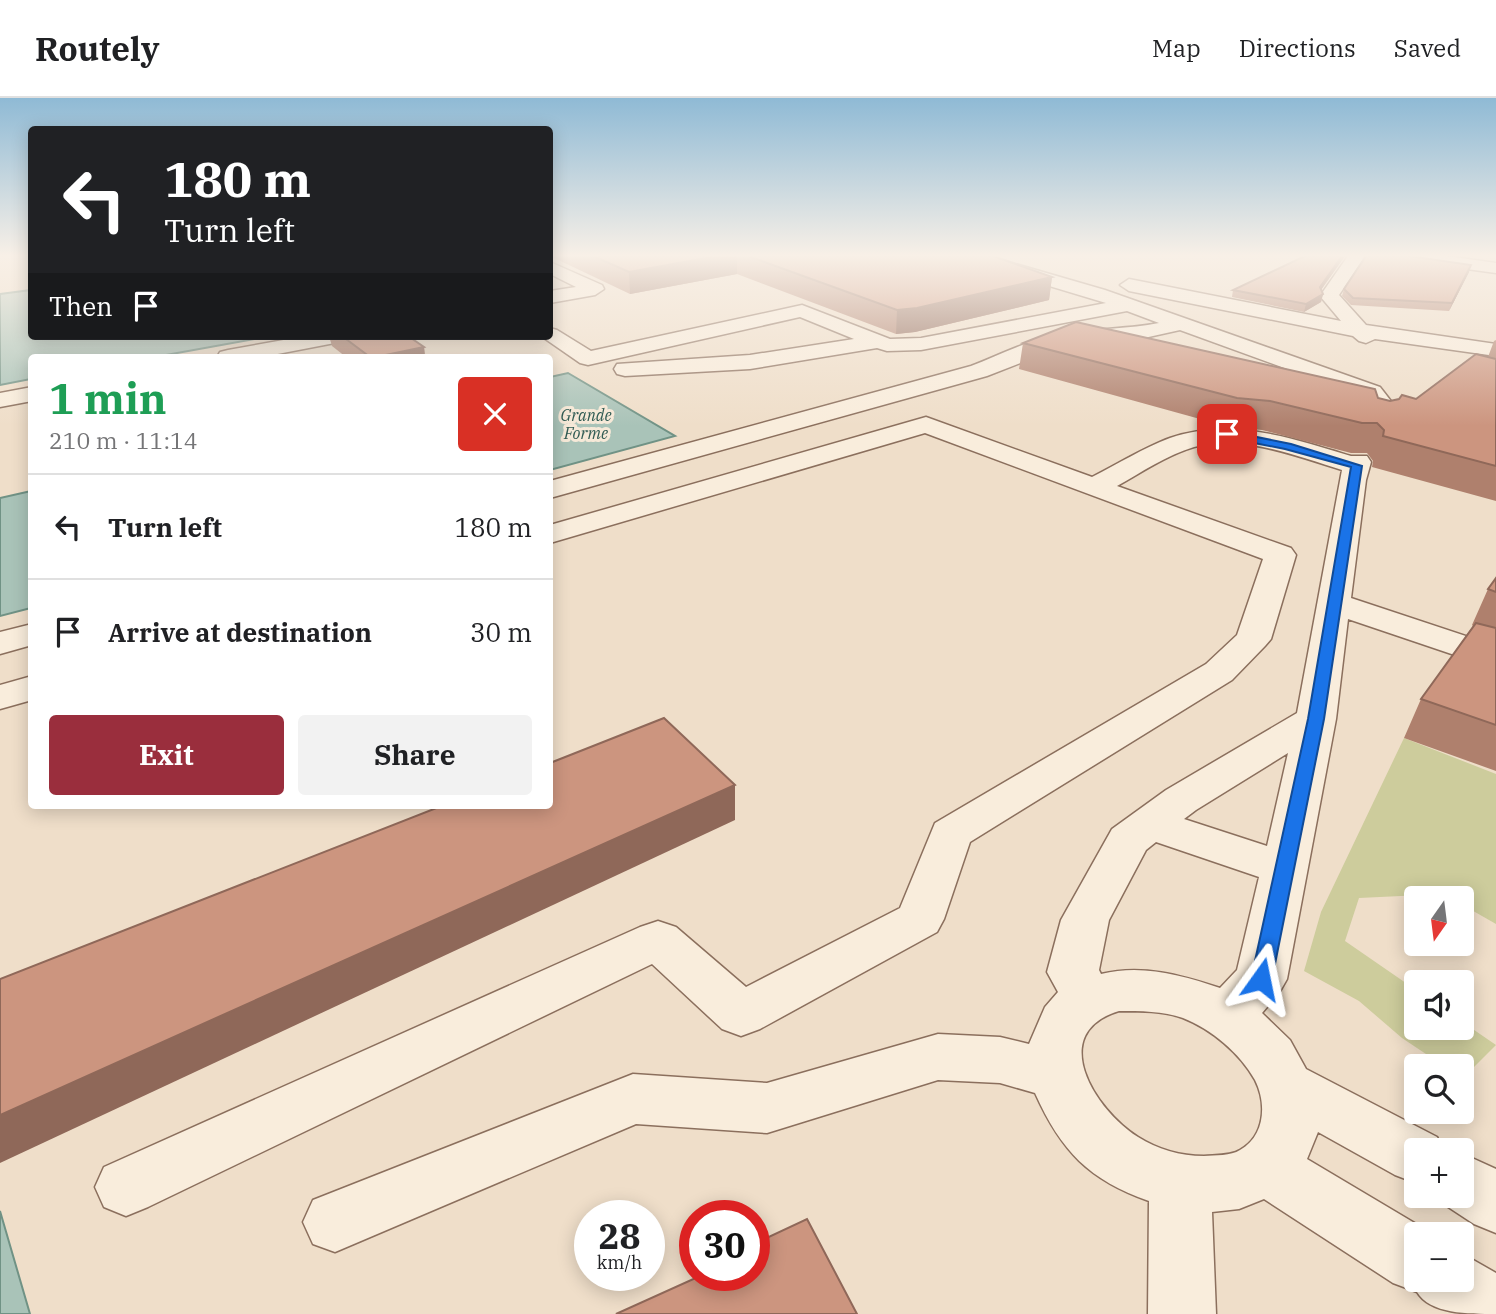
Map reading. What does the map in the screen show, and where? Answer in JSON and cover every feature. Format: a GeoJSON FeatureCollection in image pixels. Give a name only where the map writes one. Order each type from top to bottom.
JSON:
{"type":"FeatureCollection","features":[{"type":"Feature","properties":{"kind":"street"},"geometry":{"type":"LineString","coordinates":[[588,358],[794,313]]}},
{"type":"Feature","properties":{"kind":"street"},"geometry":{"type":"LineString","coordinates":[[806,313],[877,342],[899,346],[921,344],[1053,313]]}},
{"type":"Feature","properties":{"kind":"street"},"geometry":{"type":"LineString","coordinates":[[1160,313],[1180,324],[1372,392],[1382,404],[1379,421]]}},
{"type":"Feature","properties":{"kind":"street"},"geometry":{"type":"LineString","coordinates":[[1245,313],[1496,350]]}},
{"type":"Feature","properties":{"kind":"street"},"geometry":{"type":"LineString","coordinates":[[1342,313],[1377,346],[1416,361]]}},
{"type":"Feature","properties":{"kind":"street"},"geometry":{"type":"LineString","coordinates":[[553,489],[979,371],[1046,344],[1067,339],[1135,334],[1180,324]]}},
{"type":"Feature","properties":{"kind":"street"},"geometry":{"type":"LineString","coordinates":[[1135,334],[1175,348]]}},
{"type":"Feature","properties":{"kind":"street"},"geometry":{"type":"LineString","coordinates":[[553,336],[588,358],[614,369],[750,362],[877,342]]}},
{"type":"Feature","properties":{"kind":"street"},"geometry":{"type":"LineString","coordinates":[[244,354],[319,340]]}},
{"type":"Feature","properties":{"kind":"street"},"geometry":{"type":"LineString","coordinates":[[0,400],[28,395]]}},
{"type":"Feature","properties":{"kind":"street"},"geometry":{"type":"LineString","coordinates":[[126,1186],[658,940],[741,1014],[920,919],[951,834],[1219,672],[1254,639],[1280,555],[926,425],[553,533]]}},
{"type":"Feature","properties":{"kind":"street"},"geometry":{"type":"LineString","coordinates":[[1095,486],[1187,441],[1227,434],[1357,464],[1316,719],[1261,979],[1226,1016]]}},
{"type":"Feature","properties":{"kind":"street"},"geometry":{"type":"LineString","coordinates":[[1333,603],[1496,658]]}},
{"type":"Feature","properties":{"kind":"street"},"geometry":{"type":"LineString","coordinates":[[0,643],[28,635]]}},
{"type":"Feature","properties":{"kind":"street"},"geometry":{"type":"LineString","coordinates":[[0,698],[28,688]]}},
{"type":"Feature","properties":{"kind":"street"},"geometry":{"type":"LineString","coordinates":[[1089,999],[1073,972],[1085,920],[1128,840],[1181,800],[1316,719]]}},
{"type":"Feature","properties":{"kind":"street"},"geometry":{"type":"LineString","coordinates":[[1150,824],[1285,869]]}},
{"type":"Feature","properties":{"kind":"street"},"geometry":{"type":"LineString","coordinates":[[1119,990],[1155,990],[1192,999],[1226,1016],[1256,1040],[1279,1069],[1292,1101],[1291,1133],[1277,1159],[1250,1178],[1214,1186],[1180,1183],[1130,1165],[1094,1139],[1068,1108],[1055,1074],[1054,1044],[1067,1017],[1089,999],[1119,990]]}},
{"type":"Feature","properties":{"kind":"street"},"geometry":{"type":"LineString","coordinates":[[335,1222],[633,1099],[767,1108],[939,1057],[1000,1060],[1055,1074]]}},
{"type":"Feature","properties":{"kind":"street"},"geometry":{"type":"LineString","coordinates":[[1286,1086],[1404,1150]]}},
{"type":"Feature","properties":{"kind":"street"},"geometry":{"type":"LineString","coordinates":[[1266,1167],[1404,1253]]}},
{"type":"Feature","properties":{"kind":"street"},"geometry":{"type":"LineString","coordinates":[[1180,1183],[1182,1314]]}},
{"type":"Feature","properties":{"kind":"street"},"geometry":{"type":"LineString","coordinates":[[1474,1189],[1496,1203]]}},
{"type":"Feature","properties":{"kind":"street"},"geometry":{"type":"LineString","coordinates":[[1466,1292],[1496,1312]]}},
{"type":"Feature","properties":{"kind":"green space"},"geometry":{"type":"Polygon","coordinates":[[[1404,738],[1496,774],[1496,924],[1474,911],[1474,886],[1404,886],[1404,896],[1359,898],[1345,941],[1404,982],[1404,1039],[1359,1001],[1304,971],[1321,912],[1404,738]]]}},
{"type":"Feature","properties":{"kind":"green space"},"geometry":{"type":"Polygon","coordinates":[[[1474,1030],[1496,1045],[1474,1067],[1474,1054],[1426,1054],[1405,1040],[1474,1040],[1474,1030]]]}},
{"type":"Feature","properties":{"kind":"water"},"geometry":{"type":"Polygon","coordinates":[[[0,313],[28,313],[28,340],[249,340],[172,354],[28,354],[28,380],[0,385],[0,313]]]}},
{"type":"Feature","properties":{"kind":"water","name":"Grande Forme"},"geometry":{"type":"Polygon","coordinates":[[[568,373],[675,436],[553,469],[553,376],[568,373]]]}},
{"type":"Feature","properties":{"kind":"water"},"geometry":{"type":"Polygon","coordinates":[[[28,492],[28,609],[0,616],[0,498],[28,492]]]}},
{"type":"Feature","properties":{"kind":"water"},"geometry":{"type":"Polygon","coordinates":[[[0,1211],[30,1314],[0,1314],[0,1211]]]}},
{"type":"Feature","properties":{"kind":"building"},"geometry":{"type":"Polygon","coordinates":[[[1076,322],[1375,389],[1378,398],[1390,401],[1399,399],[1402,395],[1416,399],[1476,354],[1496,359],[1496,466],[1383,436],[1384,430],[1377,423],[1362,423],[1270,401],[1237,398],[1023,343],[1076,322]]]}},
{"type":"Feature","properties":{"kind":"building"},"geometry":{"type":"Polygon","coordinates":[[[347,340],[414,340],[424,347],[390,354],[366,354],[347,340]]]}},
{"type":"Feature","properties":{"kind":"building"},"geometry":{"type":"Polygon","coordinates":[[[1496,578],[1496,592],[1488,589],[1496,578]]]}},
{"type":"Feature","properties":{"kind":"building"},"geometry":{"type":"Polygon","coordinates":[[[1476,623],[1496,628],[1496,725],[1421,699],[1476,623]]]}},
{"type":"Feature","properties":{"kind":"building"},"geometry":{"type":"Polygon","coordinates":[[[664,718],[735,785],[0,1115],[0,979],[434,809],[553,809],[553,762],[664,718]]]}},
{"type":"Feature","properties":{"kind":"building"},"geometry":{"type":"Polygon","coordinates":[[[807,1219],[857,1314],[616,1314],[679,1286],[679,1291],[770,1291],[770,1236],[807,1219]]]}},
{"type":"Feature","properties":{"kind":"route"},"geometry":{"type":"LineString","coordinates":[[1227,434],[1287,446],[1356,466],[1316,719],[1261,979]]}}]}
